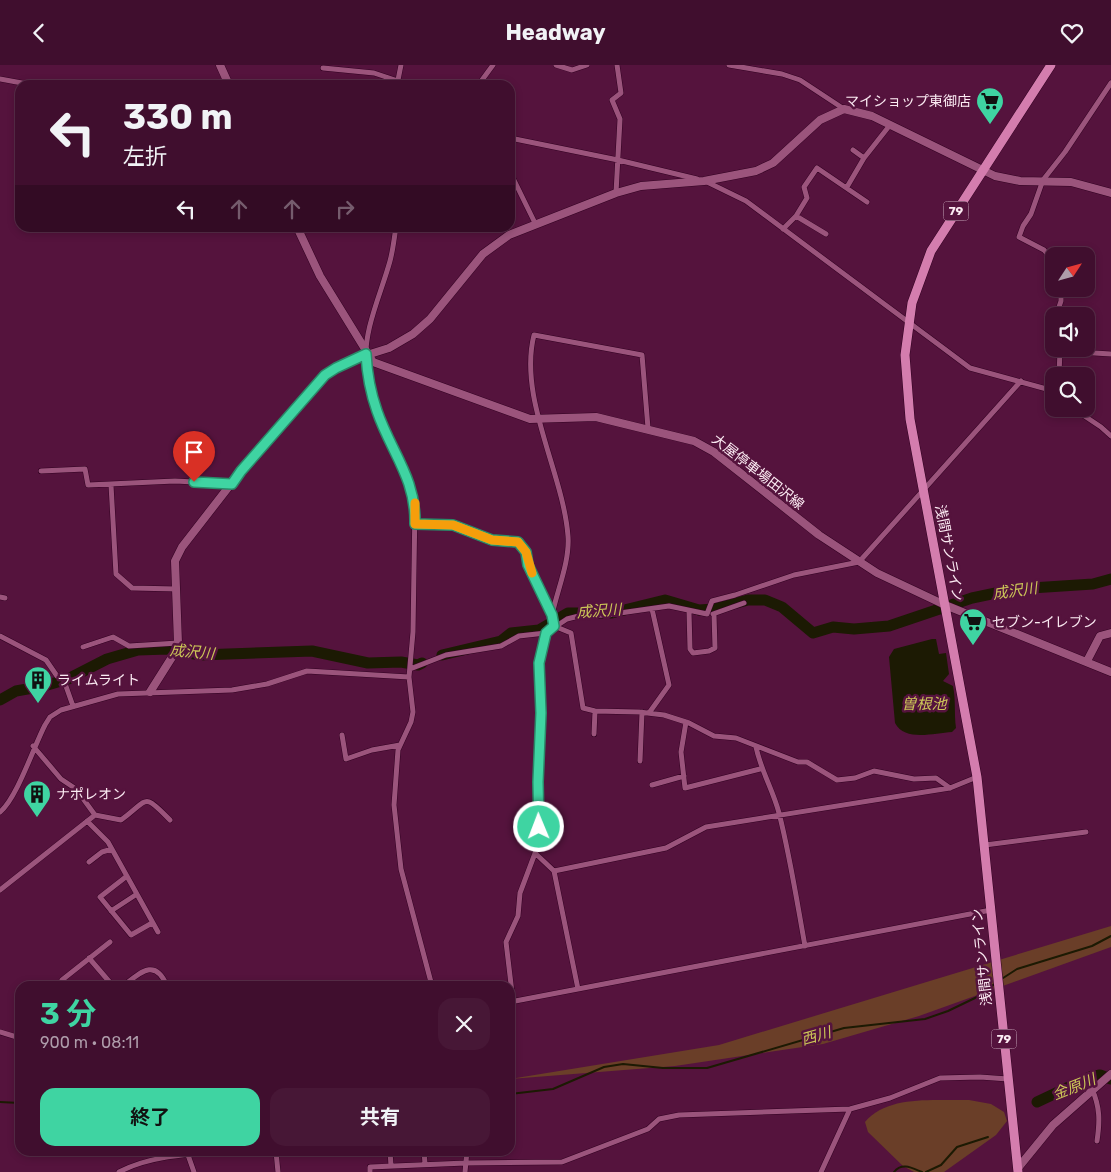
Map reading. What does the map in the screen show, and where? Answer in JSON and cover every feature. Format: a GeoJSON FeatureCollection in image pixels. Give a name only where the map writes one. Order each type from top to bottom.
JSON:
{"type":"FeatureCollection","features":[{"type":"Feature","properties":{"kind":"main road","name":"浅間サンライン"},"geometry":{"type":"LineString","coordinates":[[1017,1171],[977,777],[949,608],[924,491],[907,398],[905,355],[916,289],[931,251],[1051,65]]}},
{"type":"Feature","properties":{"kind":"street"},"geometry":{"type":"LineString","coordinates":[[220,65],[227,80]]}},
{"type":"Feature","properties":{"kind":"street"},"geometry":{"type":"LineString","coordinates":[[398,80],[401,65]]}},
{"type":"Feature","properties":{"kind":"street"},"geometry":{"type":"LineString","coordinates":[[482,80],[493,65]]}},
{"type":"Feature","properties":{"kind":"street"},"geometry":{"type":"LineString","coordinates":[[556,65],[572,70],[587,65]]}},
{"type":"Feature","properties":{"kind":"street"},"geometry":{"type":"LineString","coordinates":[[616,193],[620,119],[612,100],[620,93],[617,65]]}},
{"type":"Feature","properties":{"kind":"street"},"geometry":{"type":"LineString","coordinates":[[729,65],[782,74],[800,80],[844,109],[857,111],[890,125],[983,170],[1008,179],[1071,182],[1111,193]]}},
{"type":"Feature","properties":{"kind":"street"},"geometry":{"type":"LineString","coordinates":[[323,68],[374,73],[390,80]]}},
{"type":"Feature","properties":{"kind":"street"},"geometry":{"type":"LineString","coordinates":[[0,79],[15,82]]}},
{"type":"Feature","properties":{"kind":"street"},"geometry":{"type":"LineString","coordinates":[[1045,251],[1019,237],[1023,226],[1032,214],[1043,180],[1065,152],[1111,83]]}},
{"type":"Feature","properties":{"kind":"street"},"geometry":{"type":"LineString","coordinates":[[150,692],[176,648],[178,589],[176,561],[182,547],[241,471],[325,375],[366,354],[390,348],[413,335],[430,319],[491,246],[509,235],[616,193],[641,187],[704,181],[756,171],[773,163],[820,120],[844,109]]}},
{"type":"Feature","properties":{"kind":"street"},"geometry":{"type":"LineString","coordinates":[[846,187],[864,158],[890,125]]}},
{"type":"Feature","properties":{"kind":"street"},"geometry":{"type":"LineString","coordinates":[[515,139],[618,160],[704,181],[746,201],[970,368],[1045,388]]}},
{"type":"Feature","properties":{"kind":"street"},"geometry":{"type":"LineString","coordinates":[[853,150],[864,158]]}},
{"type":"Feature","properties":{"kind":"street"},"geometry":{"type":"LineString","coordinates":[[783,229],[796,216],[807,199],[804,187],[818,168],[867,202]]}},
{"type":"Feature","properties":{"kind":"street"},"geometry":{"type":"LineString","coordinates":[[515,182],[536,225]]}},
{"type":"Feature","properties":{"kind":"street"},"geometry":{"type":"LineString","coordinates":[[796,216],[826,234]]}},
{"type":"Feature","properties":{"kind":"street","name":"大屋停車場田沢線"},"geometry":{"type":"LineString","coordinates":[[299,232],[320,276],[372,362],[524,417],[539,420],[596,417],[648,428],[694,441],[708,448],[819,535],[859,562],[949,608],[1111,672]]}},
{"type":"Feature","properties":{"kind":"street"},"geometry":{"type":"LineString","coordinates":[[395,232],[390,260],[374,309],[366,354],[366,367],[377,412],[411,486],[415,505],[413,632],[409,677],[413,712],[411,722],[400,745],[395,772],[394,805],[401,869],[431,981]]}},
{"type":"Feature","properties":{"kind":"street"},"geometry":{"type":"LineString","coordinates":[[552,615],[568,538],[556,478],[539,420],[529,364],[534,335],[642,355],[648,428]]}},
{"type":"Feature","properties":{"kind":"street"},"geometry":{"type":"LineString","coordinates":[[1095,352],[1111,353]]}},
{"type":"Feature","properties":{"kind":"street"},"geometry":{"type":"LineString","coordinates":[[707,613],[712,601],[794,575],[859,562],[1021,381]]}},
{"type":"Feature","properties":{"kind":"street"},"geometry":{"type":"LineString","coordinates":[[1086,417],[1111,436]]}},
{"type":"Feature","properties":{"kind":"street"},"geometry":{"type":"LineString","coordinates":[[41,471],[85,469],[88,485],[175,481],[232,484]]}},
{"type":"Feature","properties":{"kind":"street"},"geometry":{"type":"LineString","coordinates":[[111,485],[116,575],[132,588],[178,589]]}},
{"type":"Feature","properties":{"kind":"street"},"geometry":{"type":"LineString","coordinates":[[415,524],[453,525],[492,540],[518,542],[526,552],[528,565],[552,615],[554,624],[571,633],[583,708],[595,711],[642,712],[686,722],[714,736],[736,738],[756,747],[798,761],[807,762],[837,780],[855,778],[874,771],[914,779],[936,779],[950,788]]}},
{"type":"Feature","properties":{"kind":"street"},"geometry":{"type":"LineString","coordinates":[[509,981],[506,942],[518,916],[520,893],[535,853],[539,827],[538,782],[541,713],[539,663],[546,633],[554,624],[579,616],[606,615],[670,606],[689,611],[714,614],[744,603]]}},
{"type":"Feature","properties":{"kind":"street"},"geometry":{"type":"LineString","coordinates":[[649,713],[669,685],[652,609]]}},
{"type":"Feature","properties":{"kind":"street"},"geometry":{"type":"LineString","coordinates":[[689,611],[690,649],[693,653],[715,649],[714,614]]}},
{"type":"Feature","properties":{"kind":"street"},"geometry":{"type":"LineString","coordinates":[[410,667],[446,655],[502,646],[519,636],[546,633]]}},
{"type":"Feature","properties":{"kind":"street"},"geometry":{"type":"LineString","coordinates":[[1087,661],[1100,636],[1111,633]]}},
{"type":"Feature","properties":{"kind":"street"},"geometry":{"type":"LineString","coordinates":[[0,636],[46,659],[57,677],[63,677],[73,706]]}},
{"type":"Feature","properties":{"kind":"street"},"geometry":{"type":"LineString","coordinates":[[83,647],[113,637],[129,646],[176,648]]}},
{"type":"Feature","properties":{"kind":"street"},"geometry":{"type":"LineString","coordinates":[[0,812],[6,807],[16,789],[33,747],[50,717],[73,706],[118,693],[232,690],[267,684],[307,671],[409,677]]}},
{"type":"Feature","properties":{"kind":"street"},"geometry":{"type":"LineString","coordinates":[[594,734],[595,711]]}},
{"type":"Feature","properties":{"kind":"street"},"geometry":{"type":"LineString","coordinates":[[640,761],[642,712]]}},
{"type":"Feature","properties":{"kind":"street"},"geometry":{"type":"LineString","coordinates":[[686,722],[681,752],[686,788],[760,769]]}},
{"type":"Feature","properties":{"kind":"street"},"geometry":{"type":"LineString","coordinates":[[342,735],[346,759],[372,749],[400,745]]}},
{"type":"Feature","properties":{"kind":"street"},"geometry":{"type":"LineString","coordinates":[[33,747],[61,779],[76,789],[95,815],[121,820],[143,801],[148,800],[170,820]]}},
{"type":"Feature","properties":{"kind":"street"},"geometry":{"type":"LineString","coordinates":[[756,747],[760,769],[773,790],[780,815],[805,946]]}},
{"type":"Feature","properties":{"kind":"street"},"geometry":{"type":"LineString","coordinates":[[652,785],[684,776]]}},
{"type":"Feature","properties":{"kind":"street"},"geometry":{"type":"LineString","coordinates":[[554,871],[666,847],[706,827],[950,788],[977,777]]}},
{"type":"Feature","properties":{"kind":"street"},"geometry":{"type":"LineString","coordinates":[[0,890],[95,815]]}},
{"type":"Feature","properties":{"kind":"street"},"geometry":{"type":"LineString","coordinates":[[87,821],[108,842],[158,933]]}},
{"type":"Feature","properties":{"kind":"street"},"geometry":{"type":"LineString","coordinates":[[984,845],[1086,832]]}},
{"type":"Feature","properties":{"kind":"street"},"geometry":{"type":"LineString","coordinates":[[89,862],[102,852],[112,849]]}},
{"type":"Feature","properties":{"kind":"street"},"geometry":{"type":"LineString","coordinates":[[535,853],[554,871],[578,989]]}},
{"type":"Feature","properties":{"kind":"street"},"geometry":{"type":"LineString","coordinates":[[127,877],[100,897],[131,935],[152,923]]}},
{"type":"Feature","properties":{"kind":"street"},"geometry":{"type":"LineString","coordinates":[[111,911],[137,895]]}},
{"type":"Feature","properties":{"kind":"street"},"geometry":{"type":"LineString","coordinates":[[515,1001],[991,910]]}},
{"type":"Feature","properties":{"kind":"street"},"geometry":{"type":"LineString","coordinates":[[64,981],[62,979],[110,942]]}},
{"type":"Feature","properties":{"kind":"street"},"geometry":{"type":"LineString","coordinates":[[89,958],[109,981]]}},
{"type":"Feature","properties":{"kind":"street"},"geometry":{"type":"LineString","coordinates":[[129,981],[142,971],[149,969],[158,972],[164,981]]}},
{"type":"Feature","properties":{"kind":"street"},"geometry":{"type":"LineString","coordinates":[[0,1032],[15,1036]]}},
{"type":"Feature","properties":{"kind":"street"},"geometry":{"type":"LineString","coordinates":[[1017,1171],[1053,1125],[1111,1074]]}},
{"type":"Feature","properties":{"kind":"street"},"geometry":{"type":"LineString","coordinates":[[370,1172],[370,1167],[562,1162],[648,1129],[659,1119],[679,1115],[807,1109],[850,1109],[890,1098],[940,1078],[1008,1079]]}},
{"type":"Feature","properties":{"kind":"street"},"geometry":{"type":"LineString","coordinates":[[1092,1089],[1099,1104],[1100,1123],[1097,1141]]}},
{"type":"Feature","properties":{"kind":"street"},"geometry":{"type":"LineString","coordinates":[[821,1172],[850,1109]]}},
{"type":"Feature","properties":{"kind":"street"},"geometry":{"type":"LineString","coordinates":[[119,1172],[134,1164],[182,1156]]}},
{"type":"Feature","properties":{"kind":"street"},"geometry":{"type":"LineString","coordinates":[[188,1156],[194,1172]]}},
{"type":"Feature","properties":{"kind":"street"},"geometry":{"type":"LineString","coordinates":[[276,1156],[278,1172]]}},
{"type":"Feature","properties":{"kind":"street"},"geometry":{"type":"LineString","coordinates":[[390,1156],[391,1166]]}},
{"type":"Feature","properties":{"kind":"street"},"geometry":{"type":"LineString","coordinates":[[424,1156],[425,1165]]}},
{"type":"Feature","properties":{"kind":"street"},"geometry":{"type":"LineString","coordinates":[[465,1172],[467,1156]]}},
{"type":"Feature","properties":{"kind":"shaded area"},"geometry":{"type":"Polygon","coordinates":[[[1111,926],[1111,947],[919,1016],[823,1044],[675,1066],[515,1079],[719,1045],[1111,926]]]}},
{"type":"Feature","properties":{"kind":"shaded area"},"geometry":{"type":"Polygon","coordinates":[[[928,1100],[969,1100],[991,1104],[1004,1112],[1007,1121],[996,1135],[944,1172],[914,1172],[903,1166],[868,1132],[865,1122],[875,1113],[886,1107],[900,1103],[928,1100]]]}},
{"type":"Feature","properties":{"kind":"water","name":"曽根池"},"geometry":{"type":"Polygon","coordinates":[[[936,639],[939,654],[946,653],[949,674],[943,681],[953,686],[956,728],[952,732],[929,735],[906,733],[895,723],[889,657],[894,649],[936,639]]]}},
{"type":"Feature","properties":{"kind":"waterway","name":"成沢川"},"geometry":{"type":"LineString","coordinates":[[442,655],[501,641],[511,633],[539,630],[568,613],[612,613],[665,600],[699,610],[714,609],[748,600],[765,600],[782,607],[813,633],[833,627],[854,629],[889,626],[972,598],[1015,589],[1093,584],[1111,579]]}},
{"type":"Feature","properties":{"kind":"waterway","name":"成沢川"},"geometry":{"type":"LineString","coordinates":[[0,700],[16,691],[68,679],[107,659],[138,650],[167,649],[200,655],[312,651],[368,663],[401,662],[418,665],[422,663]]}},
{"type":"Feature","properties":{"kind":"waterway","name":"西川"},"geometry":{"type":"LineString","coordinates":[[1000,980],[1017,969],[1092,946],[1111,936]]}},
{"type":"Feature","properties":{"kind":"waterway","name":"西川"},"geometry":{"type":"LineString","coordinates":[[515,1093],[553,1089],[604,1067],[623,1064],[663,1068],[707,1068],[844,1028],[925,1019],[948,1011],[975,998],[996,983]]}},
{"type":"Feature","properties":{"kind":"waterway","name":"金原川"},"geometry":{"type":"LineString","coordinates":[[1037,1102],[1090,1077],[1100,1075],[1111,1079]]}},
{"type":"Feature","properties":{"kind":"waterway","name":"西川"},"geometry":{"type":"LineString","coordinates":[[0,1102],[15,1103]]}},
{"type":"Feature","properties":{"kind":"waterway","name":"金原川"},"geometry":{"type":"LineString","coordinates":[[926,1172],[941,1165],[957,1147],[988,1137]]}},
{"type":"Feature","properties":{"kind":"waterway","name":"金原川"},"geometry":{"type":"LineString","coordinates":[[894,1172],[900,1167],[922,1172]]}},
{"type":"Feature","properties":{"kind":"slow traffic"},"geometry":{"type":"LineString","coordinates":[[415,503],[415,524],[453,525],[492,540],[518,542],[526,552],[528,565],[532,573]]}},
{"type":"Feature","properties":{"kind":"place","name":"マイショップ東御店"},"geometry":{"type":"Point","coordinates":[990,125]}},
{"type":"Feature","properties":{"kind":"place","name":"セブン-イレブン"},"geometry":{"type":"Point","coordinates":[973,646]}},
{"type":"Feature","properties":{"kind":"place","name":"ライムライト"},"geometry":{"type":"Point","coordinates":[38,704]}},
{"type":"Feature","properties":{"kind":"place","name":"ナポレオン"},"geometry":{"type":"Point","coordinates":[37,818]}},
{"type":"Feature","properties":{"kind":"route"},"geometry":{"type":"LineString","coordinates":[[194,482],[232,484],[241,471],[325,375],[366,354],[366,367],[377,412],[411,486],[415,505],[415,524],[453,525],[492,540],[518,542],[526,552],[528,565],[552,615],[554,626],[546,633],[539,663],[538,688],[541,713],[538,782],[539,827]]}}]}
